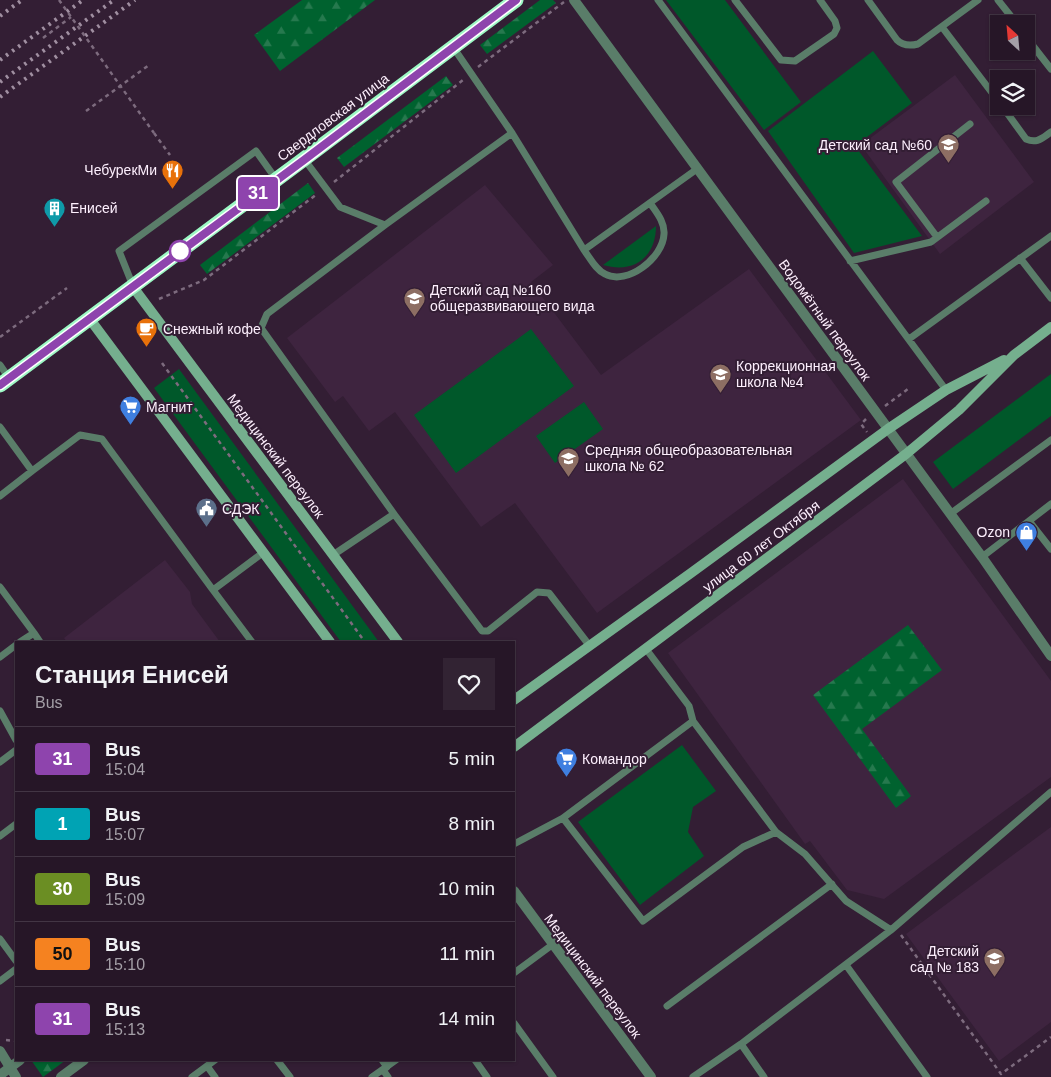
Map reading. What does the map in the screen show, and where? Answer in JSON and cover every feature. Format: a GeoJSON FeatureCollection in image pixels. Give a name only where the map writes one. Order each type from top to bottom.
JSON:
{"type":"FeatureCollection","features":[{"type":"Feature","properties":{"kind":"highway","name":"Свердловская улица"},"geometry":{"type":"LineString","coordinates":[[5,382],[516,0]]}},
{"type":"Feature","properties":{"kind":"main road","name":"Медицинский переулок"},"geometry":{"type":"LineString","coordinates":[[133,287],[397,641]]}},
{"type":"Feature","properties":{"kind":"main road"},"geometry":{"type":"LineString","coordinates":[[89,318],[329,641]]}},
{"type":"Feature","properties":{"kind":"main road","name":"улица 60 лет Октября"},"geometry":{"type":"LineString","coordinates":[[515,746],[906,454],[959,410],[1014,355],[1051,327]]}},
{"type":"Feature","properties":{"kind":"main road","name":"улица 60 лет Октября"},"geometry":{"type":"LineString","coordinates":[[515,699],[888,429],[946,390],[1014,355]]}},
{"type":"Feature","properties":{"kind":"street","name":"Водомётный переулок"},"geometry":{"type":"LineString","coordinates":[[574,0],[982,557],[1051,656]]}},
{"type":"Feature","properties":{"kind":"street","name":"Медицинский переулок"},"geometry":{"type":"LineString","coordinates":[[515,893],[651,1077]]}},
{"type":"Feature","properties":{"kind":"street"},"geometry":{"type":"LineString","coordinates":[[0,1051],[16,1077]]}},
{"type":"Feature","properties":{"kind":"street"},"geometry":{"type":"LineString","coordinates":[[0,1075],[19,1061]]}},
{"type":"Feature","properties":{"kind":"street"},"geometry":{"type":"LineString","coordinates":[[61,1077],[83,1061]]}},
{"type":"Feature","properties":{"kind":"lane"},"geometry":{"type":"LineString","coordinates":[[658,0],[946,390]]}},
{"type":"Feature","properties":{"kind":"lane"},"geometry":{"type":"LineString","coordinates":[[735,0],[781,60],[795,61],[834,34],[837,28],[835,21],[820,0]]}},
{"type":"Feature","properties":{"kind":"lane"},"geometry":{"type":"LineString","coordinates":[[868,0],[900,43],[910,46],[918,44],[978,0]]}},
{"type":"Feature","properties":{"kind":"lane"},"geometry":{"type":"LineString","coordinates":[[998,0],[1009,15]]}},
{"type":"Feature","properties":{"kind":"lane"},"geometry":{"type":"LineString","coordinates":[[942,27],[990,90]]}},
{"type":"Feature","properties":{"kind":"lane"},"geometry":{"type":"LineString","coordinates":[[453,48],[512,133],[584,250],[604,274],[619,277],[636,272],[652,261],[661,247],[664,234],[662,221],[650,203]]}},
{"type":"Feature","properties":{"kind":"lane"},"geometry":{"type":"LineString","coordinates":[[1035,48],[1051,69]]}},
{"type":"Feature","properties":{"kind":"lane"},"geometry":{"type":"LineString","coordinates":[[1044,59],[1051,54]]}},
{"type":"Feature","properties":{"kind":"lane"},"geometry":{"type":"LineString","coordinates":[[1009,115],[1026,139],[1032,142],[1039,141],[1051,132]]}},
{"type":"Feature","properties":{"kind":"lane"},"geometry":{"type":"LineString","coordinates":[[937,237],[897,186],[896,182],[970,124]]}},
{"type":"Feature","properties":{"kind":"lane"},"geometry":{"type":"LineString","coordinates":[[512,133],[384,225],[267,314],[261,328],[394,514],[482,632],[488,631],[537,592],[549,593],[589,645]]}},
{"type":"Feature","properties":{"kind":"lane"},"geometry":{"type":"LineString","coordinates":[[133,287],[120,251],[256,151],[276,180]]}},
{"type":"Feature","properties":{"kind":"lane"},"geometry":{"type":"LineString","coordinates":[[304,160],[340,207],[384,225]]}},
{"type":"Feature","properties":{"kind":"lane"},"geometry":{"type":"LineString","coordinates":[[584,250],[697,169]]}},
{"type":"Feature","properties":{"kind":"lane"},"geometry":{"type":"LineString","coordinates":[[850,261],[931,242],[986,201]]}},
{"type":"Feature","properties":{"kind":"lane"},"geometry":{"type":"LineString","coordinates":[[909,338],[1051,236]]}},
{"type":"Feature","properties":{"kind":"lane"},"geometry":{"type":"LineString","coordinates":[[1020,258],[1051,298]]}},
{"type":"Feature","properties":{"kind":"lane"},"geometry":{"type":"LineString","coordinates":[[0,365],[5,382]]}},
{"type":"Feature","properties":{"kind":"lane"},"geometry":{"type":"LineString","coordinates":[[0,427],[32,471]]}},
{"type":"Feature","properties":{"kind":"lane"},"geometry":{"type":"LineString","coordinates":[[0,496],[80,435],[102,440],[251,641]]}},
{"type":"Feature","properties":{"kind":"lane"},"geometry":{"type":"LineString","coordinates":[[950,514],[1051,440]]}},
{"type":"Feature","properties":{"kind":"lane"},"geometry":{"type":"LineString","coordinates":[[982,557],[1051,504]]}},
{"type":"Feature","properties":{"kind":"lane"},"geometry":{"type":"LineString","coordinates":[[333,555],[394,514]]}},
{"type":"Feature","properties":{"kind":"lane"},"geometry":{"type":"LineString","coordinates":[[1029,521],[1051,549]]}},
{"type":"Feature","properties":{"kind":"lane"},"geometry":{"type":"LineString","coordinates":[[213,590],[264,552]]}},
{"type":"Feature","properties":{"kind":"lane"},"geometry":{"type":"LineString","coordinates":[[0,587],[39,641]]}},
{"type":"Feature","properties":{"kind":"lane"},"geometry":{"type":"LineString","coordinates":[[22,641],[34,633]]}},
{"type":"Feature","properties":{"kind":"lane"},"geometry":{"type":"LineString","coordinates":[[0,657],[15,646]]}},
{"type":"Feature","properties":{"kind":"lane"},"geometry":{"type":"LineString","coordinates":[[646,649],[689,706],[693,721],[776,832],[804,854],[846,901],[891,930]]}},
{"type":"Feature","properties":{"kind":"lane"},"geometry":{"type":"LineString","coordinates":[[0,711],[15,738]]}},
{"type":"Feature","properties":{"kind":"lane"},"geometry":{"type":"LineString","coordinates":[[515,843],[563,818],[693,721]]}},
{"type":"Feature","properties":{"kind":"lane"},"geometry":{"type":"LineString","coordinates":[[0,762],[15,751]]}},
{"type":"Feature","properties":{"kind":"lane"},"geometry":{"type":"LineString","coordinates":[[693,1077],[740,1044],[891,930],[1051,792]]}},
{"type":"Feature","properties":{"kind":"lane"},"geometry":{"type":"LineString","coordinates":[[563,818],[643,921],[743,846],[776,832]]}},
{"type":"Feature","properties":{"kind":"lane"},"geometry":{"type":"LineString","coordinates":[[0,836],[15,825]]}},
{"type":"Feature","properties":{"kind":"lane"},"geometry":{"type":"LineString","coordinates":[[667,1006],[832,884]]}},
{"type":"Feature","properties":{"kind":"lane"},"geometry":{"type":"LineString","coordinates":[[0,940],[15,960]]}},
{"type":"Feature","properties":{"kind":"lane"},"geometry":{"type":"LineString","coordinates":[[515,972],[552,945]]}},
{"type":"Feature","properties":{"kind":"lane"},"geometry":{"type":"LineString","coordinates":[[846,965],[927,1077]]}},
{"type":"Feature","properties":{"kind":"lane"},"geometry":{"type":"LineString","coordinates":[[0,981],[15,970]]}},
{"type":"Feature","properties":{"kind":"lane"},"geometry":{"type":"LineString","coordinates":[[515,1024],[553,1077]]}},
{"type":"Feature","properties":{"kind":"lane"},"geometry":{"type":"LineString","coordinates":[[740,1044],[764,1077]]}},
{"type":"Feature","properties":{"kind":"lane"},"geometry":{"type":"LineString","coordinates":[[192,1077],[214,1061]]}},
{"type":"Feature","properties":{"kind":"lane"},"geometry":{"type":"LineString","coordinates":[[278,1061],[290,1077]]}},
{"type":"Feature","properties":{"kind":"lane"},"geometry":{"type":"LineString","coordinates":[[382,1061],[388,1077]]}},
{"type":"Feature","properties":{"kind":"lane"},"geometry":{"type":"LineString","coordinates":[[372,1077],[395,1061]]}},
{"type":"Feature","properties":{"kind":"lane"},"geometry":{"type":"LineString","coordinates":[[475,1061],[487,1077]]}},
{"type":"Feature","properties":{"kind":"lane"},"geometry":{"type":"LineString","coordinates":[[207,1066],[214,1077]]}},
{"type":"Feature","properties":{"kind":"path"},"geometry":{"type":"LineString","coordinates":[[59,0],[170,155]]}},
{"type":"Feature","properties":{"kind":"path"},"geometry":{"type":"LineString","coordinates":[[159,299],[204,280],[326,188],[484,61],[566,0]]}},
{"type":"Feature","properties":{"kind":"path"},"geometry":{"type":"LineString","coordinates":[[43,38],[71,17]]}},
{"type":"Feature","properties":{"kind":"path"},"geometry":{"type":"LineString","coordinates":[[86,111],[149,65]]}},
{"type":"Feature","properties":{"kind":"path"},"geometry":{"type":"LineString","coordinates":[[0,338],[67,288]]}},
{"type":"Feature","properties":{"kind":"path"},"geometry":{"type":"LineString","coordinates":[[162,363],[364,641]]}},
{"type":"Feature","properties":{"kind":"path"},"geometry":{"type":"LineString","coordinates":[[900,934],[1001,1074],[1051,1038]]}},
{"type":"Feature","properties":{"kind":"shaded area","name":"Детский сад №60"},"geometry":{"type":"Polygon","coordinates":[[[955,75],[1034,182],[940,254],[861,145],[955,75]]]}},
{"type":"Feature","properties":{"kind":"shaded area"},"geometry":{"type":"Polygon","coordinates":[[[485,185],[553,265],[531,282],[601,375],[749,269],[861,420],[597,613],[515,503],[481,527],[395,412],[369,431],[343,396],[335,402],[287,338],[485,185]]]}},
{"type":"Feature","properties":{"kind":"shaded area"},"geometry":{"type":"Polygon","coordinates":[[[903,479],[1051,681],[1051,777],[884,899],[847,890],[810,841],[805,844],[668,653],[903,479]]]}},
{"type":"Feature","properties":{"kind":"shaded area"},"geometry":{"type":"Polygon","coordinates":[[[165,560],[190,592],[192,604],[219,641],[66,641],[64,638],[165,560]]]}},
{"type":"Feature","properties":{"kind":"shaded area","name":"Детский сад № 183"},"geometry":{"type":"Polygon","coordinates":[[[1051,827],[1051,1022],[999,1061],[906,934],[1051,827]]]}},
{"type":"Feature","properties":{"kind":"green space"},"geometry":{"type":"Polygon","coordinates":[[[302,0],[375,0],[280,71],[254,35],[302,0]]]}},
{"type":"Feature","properties":{"kind":"green space"},"geometry":{"type":"Polygon","coordinates":[[[540,0],[553,0],[556,3],[487,54],[480,45],[540,0]]]}},
{"type":"Feature","properties":{"kind":"green space"},"geometry":{"type":"Polygon","coordinates":[[[666,0],[725,0],[801,102],[764,130],[666,0]]]}},
{"type":"Feature","properties":{"kind":"green space"},"geometry":{"type":"Polygon","coordinates":[[[873,51],[912,103],[855,146],[922,236],[854,253],[768,131],[873,51]]]}},
{"type":"Feature","properties":{"kind":"green space"},"geometry":{"type":"Polygon","coordinates":[[[446,76],[453,85],[344,167],[337,158],[446,76]]]}},
{"type":"Feature","properties":{"kind":"green space"},"geometry":{"type":"Polygon","coordinates":[[[308,183],[315,193],[207,274],[200,265],[308,183]]]}},
{"type":"Feature","properties":{"kind":"green space"},"geometry":{"type":"Polygon","coordinates":[[[656,226],[652,246],[641,260],[633,265],[624,267],[603,265],[656,226]]]}},
{"type":"Feature","properties":{"kind":"green space"},"geometry":{"type":"Polygon","coordinates":[[[531,329],[574,386],[456,473],[414,415],[531,329]]]}},
{"type":"Feature","properties":{"kind":"green space"},"geometry":{"type":"Polygon","coordinates":[[[179,369],[378,641],[340,641],[154,388],[179,369]]]}},
{"type":"Feature","properties":{"kind":"green space"},"geometry":{"type":"Polygon","coordinates":[[[1051,374],[1051,416],[953,489],[933,462],[1051,374]]]}},
{"type":"Feature","properties":{"kind":"green space"},"geometry":{"type":"Polygon","coordinates":[[[584,402],[603,429],[555,463],[536,436],[584,402]]]}},
{"type":"Feature","properties":{"kind":"green space"},"geometry":{"type":"Polygon","coordinates":[[[908,625],[942,670],[862,729],[911,796],[896,808],[813,695],[908,625]]]}},
{"type":"Feature","properties":{"kind":"green space"},"geometry":{"type":"Polygon","coordinates":[[[682,745],[716,791],[693,807],[688,832],[704,856],[640,905],[578,822],[682,745]]]}},
{"type":"Feature","properties":{"kind":"green space"},"geometry":{"type":"Polygon","coordinates":[[[32,1061],[65,1061],[43,1077],[32,1061]]]}},
{"type":"Feature","properties":{"kind":"railway"},"geometry":{"type":"LineString","coordinates":[[0,16],[22,0]]}},
{"type":"Feature","properties":{"kind":"railway"},"geometry":{"type":"LineString","coordinates":[[0,60],[83,0]]}},
{"type":"Feature","properties":{"kind":"railway"},"geometry":{"type":"LineString","coordinates":[[0,82],[114,0]]}},
{"type":"Feature","properties":{"kind":"railway"},"geometry":{"type":"LineString","coordinates":[[0,97],[135,0]]}},
{"type":"Feature","properties":{"kind":"bus line","name":"31"},"geometry":{"type":"LineString","coordinates":[[0,385],[516,0]]}},
{"type":"Feature","properties":{"kind":"place","name":"Детский сад №60"},"geometry":{"type":"Point","coordinates":[948,164]}},
{"type":"Feature","properties":{"kind":"place","name":"ЧебурекМи"},"geometry":{"type":"Point","coordinates":[173,189]}},
{"type":"Feature","properties":{"kind":"place","name":"Енисей"},"geometry":{"type":"Point","coordinates":[54,227]}},
{"type":"Feature","properties":{"kind":"place","name":"Детский сад №160 общеразвивающего вида"},"geometry":{"type":"Point","coordinates":[414,317]}},
{"type":"Feature","properties":{"kind":"place","name":"Снежный кофе"},"geometry":{"type":"Point","coordinates":[147,348]}},
{"type":"Feature","properties":{"kind":"place","name":"Коррекционная школа №4"},"geometry":{"type":"Point","coordinates":[720,393]}},
{"type":"Feature","properties":{"kind":"place","name":"Магнит"},"geometry":{"type":"Point","coordinates":[130,426]}},
{"type":"Feature","properties":{"kind":"place","name":"Средняя общеобразовательная школа № 62"},"geometry":{"type":"Point","coordinates":[569,477]}},
{"type":"Feature","properties":{"kind":"place","name":"СДЭК"},"geometry":{"type":"Point","coordinates":[206,528]}},
{"type":"Feature","properties":{"kind":"place","name":"Ozon"},"geometry":{"type":"Point","coordinates":[1026,551]}},
{"type":"Feature","properties":{"kind":"place","name":"Командор"},"geometry":{"type":"Point","coordinates":[566,778]}},
{"type":"Feature","properties":{"kind":"place","name":"Детский сад № 183"},"geometry":{"type":"Point","coordinates":[995,978]}}]}
